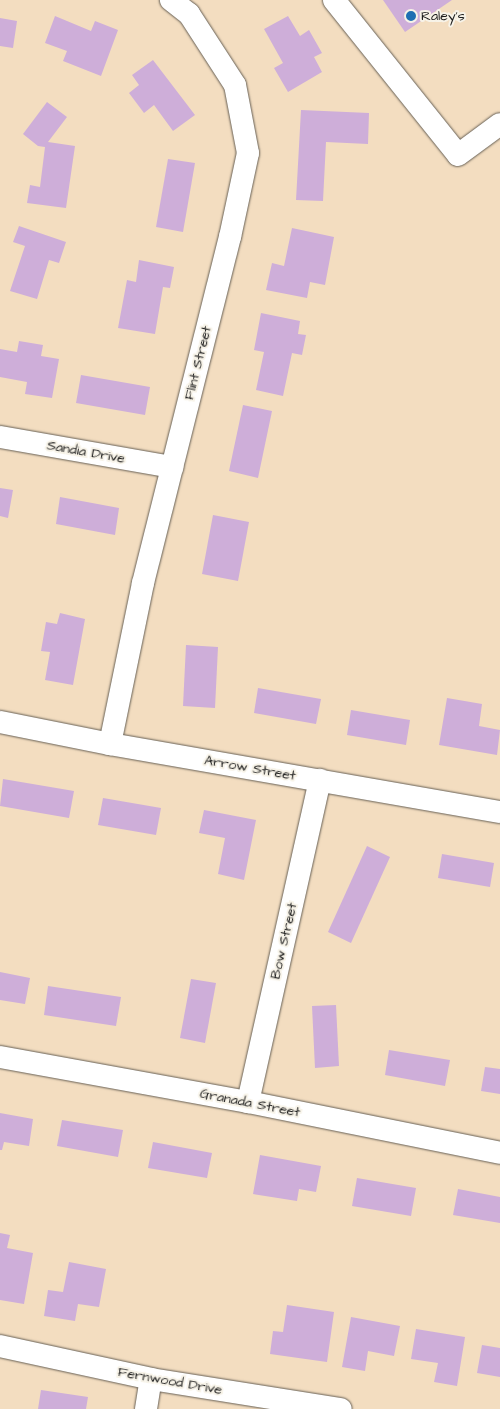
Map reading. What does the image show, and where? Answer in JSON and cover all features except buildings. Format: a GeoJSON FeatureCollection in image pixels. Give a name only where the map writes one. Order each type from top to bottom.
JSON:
{"type":"FeatureCollection","features":[{"type":"Feature","properties":{"kind":"street","name":"Flint Street"},"geometry":{"type":"LineString","coordinates":[[110,744],[143,583],[230,237],[248,153],[235,85],[189,14],[171,0]]}},
{"type":"Feature","properties":{"kind":"street"},"geometry":{"type":"LineString","coordinates":[[334,0],[458,155],[500,124]]}},
{"type":"Feature","properties":{"kind":"street","name":"Sandia Drive"},"geometry":{"type":"LineString","coordinates":[[0,437],[172,467]]}},
{"type":"Feature","properties":{"kind":"street","name":"Arrow Street"},"geometry":{"type":"LineString","coordinates":[[0,722],[110,744],[500,812]]}},
{"type":"Feature","properties":{"kind":"street","name":"Bow Street"},"geometry":{"type":"LineString","coordinates":[[248,1102],[320,780]]}},
{"type":"Feature","properties":{"kind":"street","name":"Granada Street"},"geometry":{"type":"LineString","coordinates":[[0,1057],[248,1102],[500,1152]]}},
{"type":"Feature","properties":{"kind":"street","name":"Fernwood Drive"},"geometry":{"type":"LineString","coordinates":[[0,1346],[151,1379],[341,1409]]}},
{"type":"Feature","properties":{"kind":"street"},"geometry":{"type":"LineString","coordinates":[[146,1409],[151,1379]]}},
{"type":"Feature","properties":{"kind":"place","name":"Raley's"},"geometry":{"type":"Point","coordinates":[411,16]}}]}
